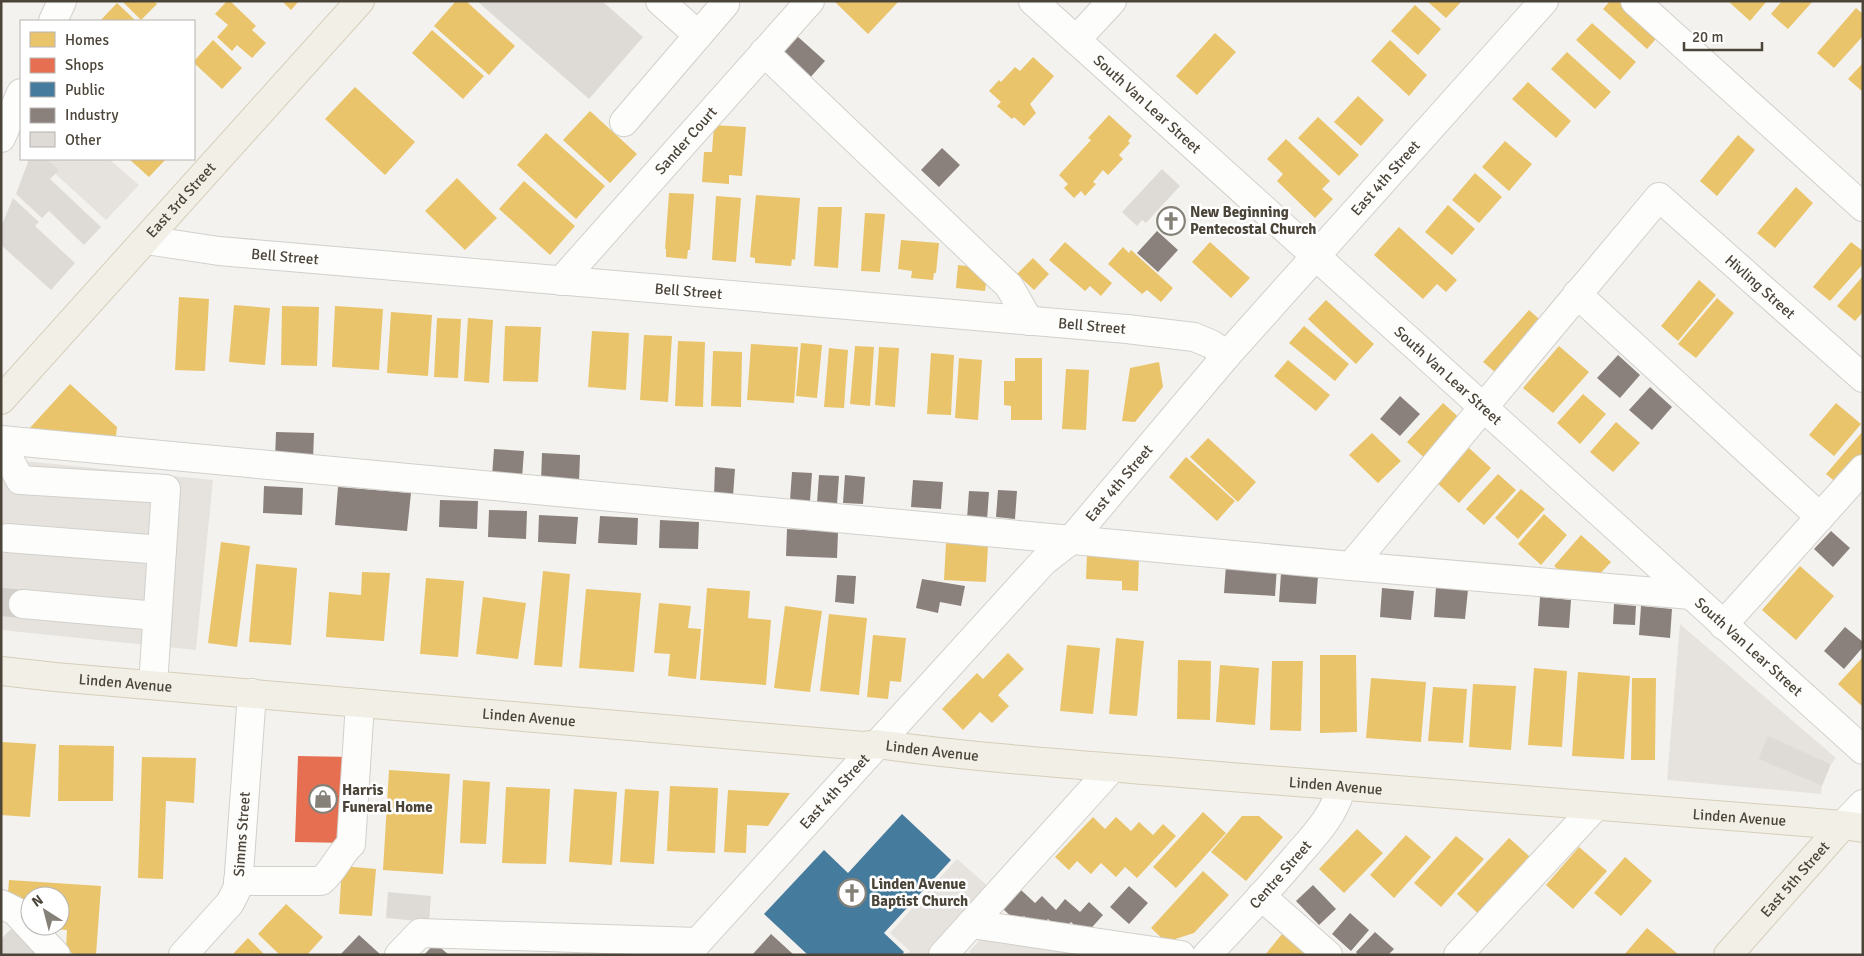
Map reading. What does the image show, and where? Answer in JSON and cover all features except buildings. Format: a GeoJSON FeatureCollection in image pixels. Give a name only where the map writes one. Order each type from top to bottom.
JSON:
{"type":"FeatureCollection","features":[{"type":"Feature","properties":{"kind":"main road","name":"East 3rd Street"},"geometry":{"type":"LineString","coordinates":[[1,400],[360,1]]}},
{"type":"Feature","properties":{"kind":"main road","name":"Linden Avenue"},"geometry":{"type":"LineString","coordinates":[[1,670],[153,685],[864,746],[876,744],[1003,759],[1341,788],[1853,827]]}},
{"type":"Feature","properties":{"kind":"main road","name":"East 5th Street"},"geometry":{"type":"LineString","coordinates":[[1728,955],[1853,827]]}},
{"type":"Feature","properties":{"kind":"street"},"geometry":{"type":"LineString","coordinates":[[53,20],[62,1]]}},
{"type":"Feature","properties":{"kind":"street"},"geometry":{"type":"LineString","coordinates":[[660,1],[698,35]]}},
{"type":"Feature","properties":{"kind":"street"},"geometry":{"type":"LineString","coordinates":[[624,122],[725,4],[725,1]]}},
{"type":"Feature","properties":{"kind":"street","name":"Sander Court"},"geometry":{"type":"LineString","coordinates":[[561,281],[810,1]]}},
{"type":"Feature","properties":{"kind":"street","name":"South Van Lear Street"},"geometry":{"type":"LineString","coordinates":[[1033,1],[1863,750]]}},
{"type":"Feature","properties":{"kind":"street"},"geometry":{"type":"LineString","coordinates":[[1076,40],[1112,1]]}},
{"type":"Feature","properties":{"kind":"street","name":"East 4th Street"},"geometry":{"type":"LineString","coordinates":[[692,948],[1043,562],[1071,540],[1227,355],[1544,1]]}},
{"type":"Feature","properties":{"kind":"street"},"geometry":{"type":"LineString","coordinates":[[1635,1],[1863,207]]}},
{"type":"Feature","properties":{"kind":"street"},"geometry":{"type":"LineString","coordinates":[[764,52],[1009,286],[1029,321]]}},
{"type":"Feature","properties":{"kind":"street"},"geometry":{"type":"LineString","coordinates":[[1,138],[20,95]]}},
{"type":"Feature","properties":{"kind":"street","name":"Hivling Street"},"geometry":{"type":"LineString","coordinates":[[1577,294],[1658,197],[1863,378]]}},
{"type":"Feature","properties":{"kind":"street","name":"Bell Street"},"geometry":{"type":"LineString","coordinates":[[146,240],[219,251],[1194,337],[1211,344],[1227,355]]}},
{"type":"Feature","properties":{"kind":"street"},"geometry":{"type":"LineString","coordinates":[[1351,566],[1577,294],[1820,517]]}},
{"type":"Feature","properties":{"kind":"street"},"geometry":{"type":"LineString","coordinates":[[1,442],[1351,566],[1691,595]]}},
{"type":"Feature","properties":{"kind":"street"},"geometry":{"type":"LineString","coordinates":[[1,442],[20,480],[166,489],[153,685]]}},
{"type":"Feature","properties":{"kind":"street"},"geometry":{"type":"LineString","coordinates":[[1723,625],[1863,469]]}},
{"type":"Feature","properties":{"kind":"street"},"geometry":{"type":"LineString","coordinates":[[7,538],[162,550]]}},
{"type":"Feature","properties":{"kind":"street"},"geometry":{"type":"LineString","coordinates":[[23,604],[158,616]]}},
{"type":"Feature","properties":{"kind":"street","name":"Simms Street"},"geometry":{"type":"LineString","coordinates":[[183,955],[230,903],[238,887],[252,693]]}},
{"type":"Feature","properties":{"kind":"street"},"geometry":{"type":"LineString","coordinates":[[238,881],[320,881],[325,878],[342,853],[351,844],[360,702]]}},
{"type":"Feature","properties":{"kind":"street"},"geometry":{"type":"LineString","coordinates":[[944,955],[1112,768]]}},
{"type":"Feature","properties":{"kind":"street","name":"Centre Street"},"geometry":{"type":"LineString","coordinates":[[1206,955],[1328,820],[1338,800],[1341,788]]}},
{"type":"Feature","properties":{"kind":"street","name":"East 5th Street"},"geometry":{"type":"LineString","coordinates":[[1853,827],[1863,804]]}},
{"type":"Feature","properties":{"kind":"street"},"geometry":{"type":"LineString","coordinates":[[1458,955],[1594,808]]}},
{"type":"Feature","properties":{"kind":"street"},"geometry":{"type":"LineString","coordinates":[[1261,896],[1328,955]]}},
{"type":"Feature","properties":{"kind":"street"},"geometry":{"type":"LineString","coordinates":[[1,904],[15,912],[56,955]]}},
{"type":"Feature","properties":{"kind":"street"},"geometry":{"type":"LineString","coordinates":[[971,924],[1181,955]]}},
{"type":"Feature","properties":{"kind":"street"},"geometry":{"type":"LineString","coordinates":[[400,955],[420,933],[692,948]]}},
{"type":"Feature","properties":{"kind":"shaded area"},"geometry":{"type":"Polygon","coordinates":[[[40,160],[110,160],[139,185],[106,220],[40,160]]]}},
{"type":"Feature","properties":{"kind":"shaded area"},"geometry":{"type":"Polygon","coordinates":[[[4,459],[213,480],[196,650],[1,630],[1,482],[4,459]]]}},
{"type":"Feature","properties":{"kind":"shaded area"},"geometry":{"type":"Polygon","coordinates":[[[1680,624],[1836,758],[1831,764],[1768,737],[1758,759],[1822,786],[1821,794],[1667,780],[1680,624]]]}},
{"type":"Feature","properties":{"kind":"shaded area"},"geometry":{"type":"Polygon","coordinates":[[[957,859],[998,895],[943,955],[907,955],[910,951],[890,933],[957,859]]]}},
{"type":"Feature","properties":{"kind":"shaded area"},"geometry":{"type":"Polygon","coordinates":[[[991,927],[1146,955],[973,955],[969,952],[991,927]]]}},
{"type":"Feature","properties":{"kind":"tunnel"},"geometry":{"type":"LineString","coordinates":[[1,602],[23,604]]}},
{"type":"Feature","properties":{"kind":"place","name":"New Beginning Pentecostal Church"},"geometry":{"type":"Point","coordinates":[1171,221]}},
{"type":"Feature","properties":{"kind":"place","name":"Harris Funeral Home"},"geometry":{"type":"Point","coordinates":[323,799]}},
{"type":"Feature","properties":{"kind":"place","name":"Linden Avenue Baptist Church"},"geometry":{"type":"Point","coordinates":[852,893]}}]}
